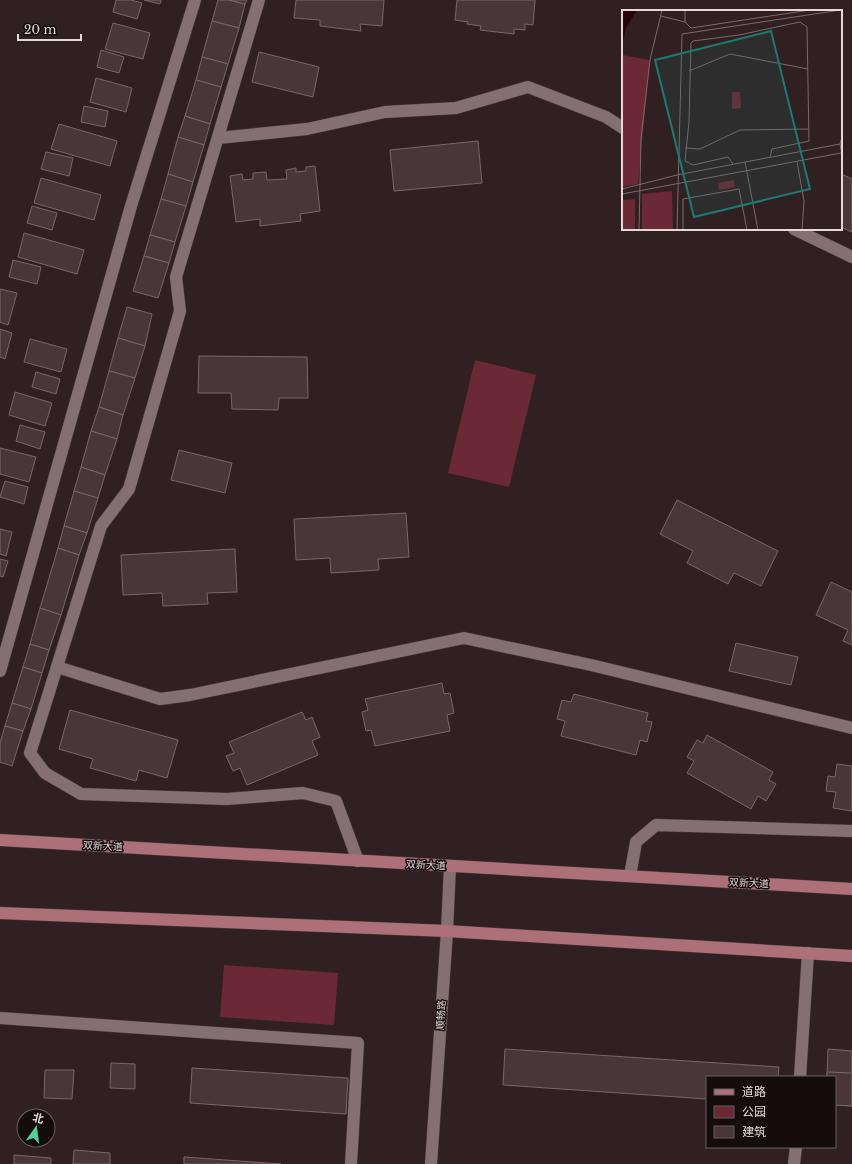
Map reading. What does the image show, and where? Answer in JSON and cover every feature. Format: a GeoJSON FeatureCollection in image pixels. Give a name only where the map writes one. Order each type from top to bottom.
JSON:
{"type":"FeatureCollection","features":[{"type":"Feature","properties":{"kind":"main road","name":"双新大道"},"geometry":{"type":"LineString","coordinates":[[0,840],[852,889]]}},
{"type":"Feature","properties":{"kind":"main road"},"geometry":{"type":"LineString","coordinates":[[0,913],[447,931],[852,956]]}},
{"type":"Feature","properties":{"kind":"street"},"geometry":{"type":"LineString","coordinates":[[0,671],[131,206],[194,0]]}},
{"type":"Feature","properties":{"kind":"street"},"geometry":{"type":"LineString","coordinates":[[259,0],[176,277],[180,311],[129,489],[101,526],[30,753],[45,773],[81,794],[227,799],[303,793],[336,801],[358,861]]}},
{"type":"Feature","properties":{"kind":"street"},"geometry":{"type":"LineString","coordinates":[[218,138],[307,129],[385,112],[456,108],[528,87],[606,117],[622,127]]}},
{"type":"Feature","properties":{"kind":"street"},"geometry":{"type":"LineString","coordinates":[[796,230],[852,257]]}},
{"type":"Feature","properties":{"kind":"street"},"geometry":{"type":"LineString","coordinates":[[57,667],[160,699],[197,693],[464,638],[591,665],[852,728]]}},
{"type":"Feature","properties":{"kind":"street"},"geometry":{"type":"LineString","coordinates":[[630,876],[636,842],[656,825],[852,831]]}},
{"type":"Feature","properties":{"kind":"street","name":"顺畅路"},"geometry":{"type":"LineString","coordinates":[[431,1164],[450,866]]}},
{"type":"Feature","properties":{"kind":"street"},"geometry":{"type":"LineString","coordinates":[[800,1076],[808,953]]}},
{"type":"Feature","properties":{"kind":"street"},"geometry":{"type":"LineString","coordinates":[[0,1018],[358,1043],[352,1164]]}},
{"type":"Feature","properties":{"kind":"street"},"geometry":{"type":"LineString","coordinates":[[794,1164],[796,1148]]}},
{"type":"Feature","properties":{"kind":"green space"},"geometry":{"type":"Polygon","coordinates":[[[475,360],[536,375],[509,487],[448,473],[475,360]]]}},
{"type":"Feature","properties":{"kind":"green space"},"geometry":{"type":"Polygon","coordinates":[[[224,965],[338,973],[334,1025],[220,1017],[224,965]]]}},
{"type":"Feature","properties":{"kind":"building"},"geometry":{"type":"Polygon","coordinates":[[[116,0],[131,0],[142,3],[137,19],[113,12],[116,0]]]}},
{"type":"Feature","properties":{"kind":"building"},"geometry":{"type":"Polygon","coordinates":[[[144,0],[161,0],[160,4],[144,0]]]}},
{"type":"Feature","properties":{"kind":"building"},"geometry":{"type":"Polygon","coordinates":[[[218,0],[229,0],[245,4],[239,28],[212,21],[218,0]]]}},
{"type":"Feature","properties":{"kind":"building"},"geometry":{"type":"Polygon","coordinates":[[[229,0],[247,0],[245,4],[229,0]]]}},
{"type":"Feature","properties":{"kind":"building"},"geometry":{"type":"Polygon","coordinates":[[[296,0],[384,0],[382,26],[360,24],[361,31],[320,26],[320,20],[294,18],[296,0]]]}},
{"type":"Feature","properties":{"kind":"building"},"geometry":{"type":"Polygon","coordinates":[[[457,0],[535,0],[533,25],[525,24],[525,30],[514,29],[514,34],[480,30],[481,26],[455,20],[457,0]]]}},
{"type":"Feature","properties":{"kind":"building"},"geometry":{"type":"Polygon","coordinates":[[[212,21],[239,28],[228,64],[202,57],[212,21]]]}},
{"type":"Feature","properties":{"kind":"building"},"geometry":{"type":"Polygon","coordinates":[[[113,23],[150,33],[143,59],[105,49],[113,23]]]}},
{"type":"Feature","properties":{"kind":"building"},"geometry":{"type":"Polygon","coordinates":[[[101,50],[124,57],[119,73],[97,67],[101,50]]]}},
{"type":"Feature","properties":{"kind":"building"},"geometry":{"type":"Polygon","coordinates":[[[259,52],[319,67],[313,97],[252,82],[259,52]]]}},
{"type":"Feature","properties":{"kind":"building"},"geometry":{"type":"Polygon","coordinates":[[[202,57],[228,64],[221,87],[196,80],[202,57]]]}},
{"type":"Feature","properties":{"kind":"building"},"geometry":{"type":"Polygon","coordinates":[[[96,78],[132,88],[126,112],[90,102],[96,78]]]}},
{"type":"Feature","properties":{"kind":"building"},"geometry":{"type":"Polygon","coordinates":[[[196,80],[221,87],[210,124],[185,116],[196,80]]]}},
{"type":"Feature","properties":{"kind":"building"},"geometry":{"type":"Polygon","coordinates":[[[84,106],[108,111],[105,127],[81,122],[84,106]]]}},
{"type":"Feature","properties":{"kind":"building"},"geometry":{"type":"Polygon","coordinates":[[[185,116],[210,124],[204,145],[178,137],[185,116]]]}},
{"type":"Feature","properties":{"kind":"building"},"geometry":{"type":"Polygon","coordinates":[[[59,124],[117,141],[110,166],[51,149],[59,124]]]}},
{"type":"Feature","properties":{"kind":"building"},"geometry":{"type":"Polygon","coordinates":[[[178,137],[204,145],[193,182],[168,174],[178,137]]]}},
{"type":"Feature","properties":{"kind":"building"},"geometry":{"type":"Polygon","coordinates":[[[478,141],[482,183],[394,191],[390,150],[478,141]]]}},
{"type":"Feature","properties":{"kind":"building"},"geometry":{"type":"Polygon","coordinates":[[[46,152],[73,158],[69,176],[41,169],[46,152]]]}},
{"type":"Feature","properties":{"kind":"building"},"geometry":{"type":"Polygon","coordinates":[[[315,166],[320,211],[300,214],[301,221],[260,226],[260,219],[236,222],[230,176],[242,174],[243,180],[253,179],[253,173],[266,172],[267,180],[287,179],[286,170],[296,168],[296,172],[306,171],[306,167],[315,166]]]}},
{"type":"Feature","properties":{"kind":"building"},"geometry":{"type":"Polygon","coordinates":[[[168,174],[193,182],[186,206],[161,199],[168,174]]]}},
{"type":"Feature","properties":{"kind":"building"},"geometry":{"type":"Polygon","coordinates":[[[842,174],[852,179],[852,232],[842,227],[842,174]]]}},
{"type":"Feature","properties":{"kind":"building"},"geometry":{"type":"Polygon","coordinates":[[[41,178],[101,195],[94,220],[34,203],[41,178]]]}},
{"type":"Feature","properties":{"kind":"building"},"geometry":{"type":"Polygon","coordinates":[[[161,199],[186,206],[175,242],[150,235],[161,199]]]}},
{"type":"Feature","properties":{"kind":"building"},"geometry":{"type":"Polygon","coordinates":[[[32,206],[57,213],[52,230],[27,223],[32,206]]]}},
{"type":"Feature","properties":{"kind":"building"},"geometry":{"type":"Polygon","coordinates":[[[24,233],[84,250],[77,274],[18,257],[24,233]]]}},
{"type":"Feature","properties":{"kind":"building"},"geometry":{"type":"Polygon","coordinates":[[[150,235],[175,242],[169,263],[144,256],[150,235]]]}},
{"type":"Feature","properties":{"kind":"building"},"geometry":{"type":"Polygon","coordinates":[[[144,256],[169,263],[158,298],[133,291],[144,256]]]}},
{"type":"Feature","properties":{"kind":"building"},"geometry":{"type":"Polygon","coordinates":[[[13,260],[41,267],[37,284],[9,277],[13,260]]]}},
{"type":"Feature","properties":{"kind":"building"},"geometry":{"type":"Polygon","coordinates":[[[0,289],[17,293],[8,325],[0,322],[0,289]]]}},
{"type":"Feature","properties":{"kind":"building"},"geometry":{"type":"Polygon","coordinates":[[[127,307],[152,314],[145,346],[118,338],[127,307]]]}},
{"type":"Feature","properties":{"kind":"building"},"geometry":{"type":"Polygon","coordinates":[[[0,329],[12,333],[5,359],[0,357],[0,329]]]}},
{"type":"Feature","properties":{"kind":"building"},"geometry":{"type":"Polygon","coordinates":[[[118,338],[145,346],[135,378],[109,371],[118,338]]]}},
{"type":"Feature","properties":{"kind":"building"},"geometry":{"type":"Polygon","coordinates":[[[30,339],[67,349],[61,372],[24,362],[30,339]]]}},
{"type":"Feature","properties":{"kind":"building"},"geometry":{"type":"Polygon","coordinates":[[[199,356],[307,357],[308,398],[279,398],[278,410],[232,409],[231,393],[198,393],[199,356]]]}},
{"type":"Feature","properties":{"kind":"building"},"geometry":{"type":"Polygon","coordinates":[[[109,371],[135,378],[123,415],[99,407],[109,371]]]}},
{"type":"Feature","properties":{"kind":"building"},"geometry":{"type":"Polygon","coordinates":[[[36,372],[60,379],[56,394],[32,387],[36,372]]]}},
{"type":"Feature","properties":{"kind":"building"},"geometry":{"type":"Polygon","coordinates":[[[15,392],[52,403],[45,426],[9,415],[15,392]]]}},
{"type":"Feature","properties":{"kind":"building"},"geometry":{"type":"Polygon","coordinates":[[[99,407],[123,415],[117,439],[91,431],[99,407]]]}},
{"type":"Feature","properties":{"kind":"building"},"geometry":{"type":"Polygon","coordinates":[[[20,425],[45,432],[40,449],[16,441],[20,425]]]}},
{"type":"Feature","properties":{"kind":"building"},"geometry":{"type":"Polygon","coordinates":[[[91,431],[117,439],[105,475],[81,467],[91,431]]]}},
{"type":"Feature","properties":{"kind":"building"},"geometry":{"type":"Polygon","coordinates":[[[0,448],[36,457],[29,482],[0,474],[0,448]]]}},
{"type":"Feature","properties":{"kind":"building"},"geometry":{"type":"Polygon","coordinates":[[[179,450],[232,463],[225,493],[171,480],[179,450]]]}},
{"type":"Feature","properties":{"kind":"building"},"geometry":{"type":"Polygon","coordinates":[[[81,467],[105,475],[98,498],[74,491],[81,467]]]}},
{"type":"Feature","properties":{"kind":"building"},"geometry":{"type":"Polygon","coordinates":[[[5,481],[28,487],[24,504],[0,497],[5,481]]]}},
{"type":"Feature","properties":{"kind":"building"},"geometry":{"type":"Polygon","coordinates":[[[74,491],[98,498],[87,533],[64,526],[74,491]]]}},
{"type":"Feature","properties":{"kind":"building"},"geometry":{"type":"Polygon","coordinates":[[[677,500],[778,551],[761,586],[734,573],[728,584],[687,563],[693,551],[660,534],[677,500]]]}},
{"type":"Feature","properties":{"kind":"building"},"geometry":{"type":"Polygon","coordinates":[[[406,513],[409,557],[378,559],[379,570],[331,573],[330,558],[296,560],[294,519],[406,513]]]}},
{"type":"Feature","properties":{"kind":"building"},"geometry":{"type":"Polygon","coordinates":[[[64,526],[87,533],[79,555],[58,548],[64,526]]]}},
{"type":"Feature","properties":{"kind":"building"},"geometry":{"type":"Polygon","coordinates":[[[0,529],[12,532],[6,556],[0,554],[0,529]]]}},
{"type":"Feature","properties":{"kind":"building"},"geometry":{"type":"Polygon","coordinates":[[[58,548],[79,555],[61,615],[40,608],[58,548]]]}},
{"type":"Feature","properties":{"kind":"building"},"geometry":{"type":"Polygon","coordinates":[[[235,549],[237,592],[207,593],[208,604],[163,606],[162,593],[123,595],[121,555],[235,549]]]}},
{"type":"Feature","properties":{"kind":"building"},"geometry":{"type":"Polygon","coordinates":[[[0,559],[8,561],[3,577],[0,576],[0,559]]]}},
{"type":"Feature","properties":{"kind":"building"},"geometry":{"type":"Polygon","coordinates":[[[831,582],[852,592],[852,645],[843,641],[848,630],[816,615],[831,582]]]}},
{"type":"Feature","properties":{"kind":"building"},"geometry":{"type":"Polygon","coordinates":[[[40,608],[61,615],[49,650],[30,644],[40,608]]]}},
{"type":"Feature","properties":{"kind":"building"},"geometry":{"type":"Polygon","coordinates":[[[736,643],[798,657],[791,685],[729,671],[736,643]]]}},
{"type":"Feature","properties":{"kind":"building"},"geometry":{"type":"Polygon","coordinates":[[[30,644],[49,650],[42,673],[23,667],[30,644]]]}},
{"type":"Feature","properties":{"kind":"building"},"geometry":{"type":"Polygon","coordinates":[[[23,667],[42,673],[31,709],[12,703],[23,667]]]}},
{"type":"Feature","properties":{"kind":"building"},"geometry":{"type":"Polygon","coordinates":[[[442,683],[444,694],[450,693],[454,713],[447,715],[450,731],[375,746],[371,730],[366,731],[362,712],[368,710],[365,699],[442,683]]]}},
{"type":"Feature","properties":{"kind":"building"},"geometry":{"type":"Polygon","coordinates":[[[574,694],[648,713],[646,721],[652,722],[647,742],[640,740],[636,755],[561,736],[565,721],[557,719],[562,700],[571,702],[574,694]]]}},
{"type":"Feature","properties":{"kind":"building"},"geometry":{"type":"Polygon","coordinates":[[[12,703],[31,709],[23,731],[5,726],[12,703]]]}},
{"type":"Feature","properties":{"kind":"building"},"geometry":{"type":"Polygon","coordinates":[[[70,710],[178,740],[167,778],[139,770],[136,781],[90,768],[93,759],[59,749],[70,710]]]}},
{"type":"Feature","properties":{"kind":"building"},"geometry":{"type":"Polygon","coordinates":[[[302,712],[306,720],[312,717],[320,737],[312,741],[318,755],[247,785],[240,768],[233,771],[226,756],[234,753],[229,742],[302,712]]]}},
{"type":"Feature","properties":{"kind":"building"},"geometry":{"type":"Polygon","coordinates":[[[5,726],[23,731],[12,766],[0,762],[0,743],[5,726]]]}},
{"type":"Feature","properties":{"kind":"building"},"geometry":{"type":"Polygon","coordinates":[[[707,735],[773,772],[769,780],[776,784],[766,801],[758,796],[751,809],[687,773],[694,761],[687,757],[697,740],[703,743],[707,735]]]}},
{"type":"Feature","properties":{"kind":"building"},"geometry":{"type":"Polygon","coordinates":[[[837,764],[852,766],[852,811],[833,808],[836,792],[826,791],[828,776],[835,777],[837,764]]]}},
{"type":"Feature","properties":{"kind":"building"},"geometry":{"type":"Polygon","coordinates":[[[505,1049],[779,1067],[778,1076],[706,1076],[706,1099],[503,1085],[505,1049]]]}},
{"type":"Feature","properties":{"kind":"building"},"geometry":{"type":"Polygon","coordinates":[[[828,1049],[852,1051],[852,1106],[836,1105],[836,1076],[827,1076],[828,1049]]]}},
{"type":"Feature","properties":{"kind":"building"},"geometry":{"type":"Polygon","coordinates":[[[111,1063],[135,1064],[135,1089],[110,1088],[111,1063]]]}},
{"type":"Feature","properties":{"kind":"building"},"geometry":{"type":"Polygon","coordinates":[[[192,1068],[348,1078],[346,1114],[190,1103],[192,1068]]]}},
{"type":"Feature","properties":{"kind":"building"},"geometry":{"type":"Polygon","coordinates":[[[45,1070],[74,1070],[72,1099],[44,1098],[45,1070]]]}},
{"type":"Feature","properties":{"kind":"building"},"geometry":{"type":"Polygon","coordinates":[[[827,1072],[852,1073],[852,1106],[836,1105],[836,1076],[827,1076],[827,1072]]]}},
{"type":"Feature","properties":{"kind":"building"},"geometry":{"type":"Polygon","coordinates":[[[74,1150],[110,1153],[110,1164],[73,1164],[74,1150]]]}},
{"type":"Feature","properties":{"kind":"building"},"geometry":{"type":"Polygon","coordinates":[[[14,1155],[51,1158],[51,1164],[14,1164],[14,1155]]]}},
{"type":"Feature","properties":{"kind":"building"},"geometry":{"type":"Polygon","coordinates":[[[184,1157],[281,1164],[184,1164],[184,1157]]]}}]}
